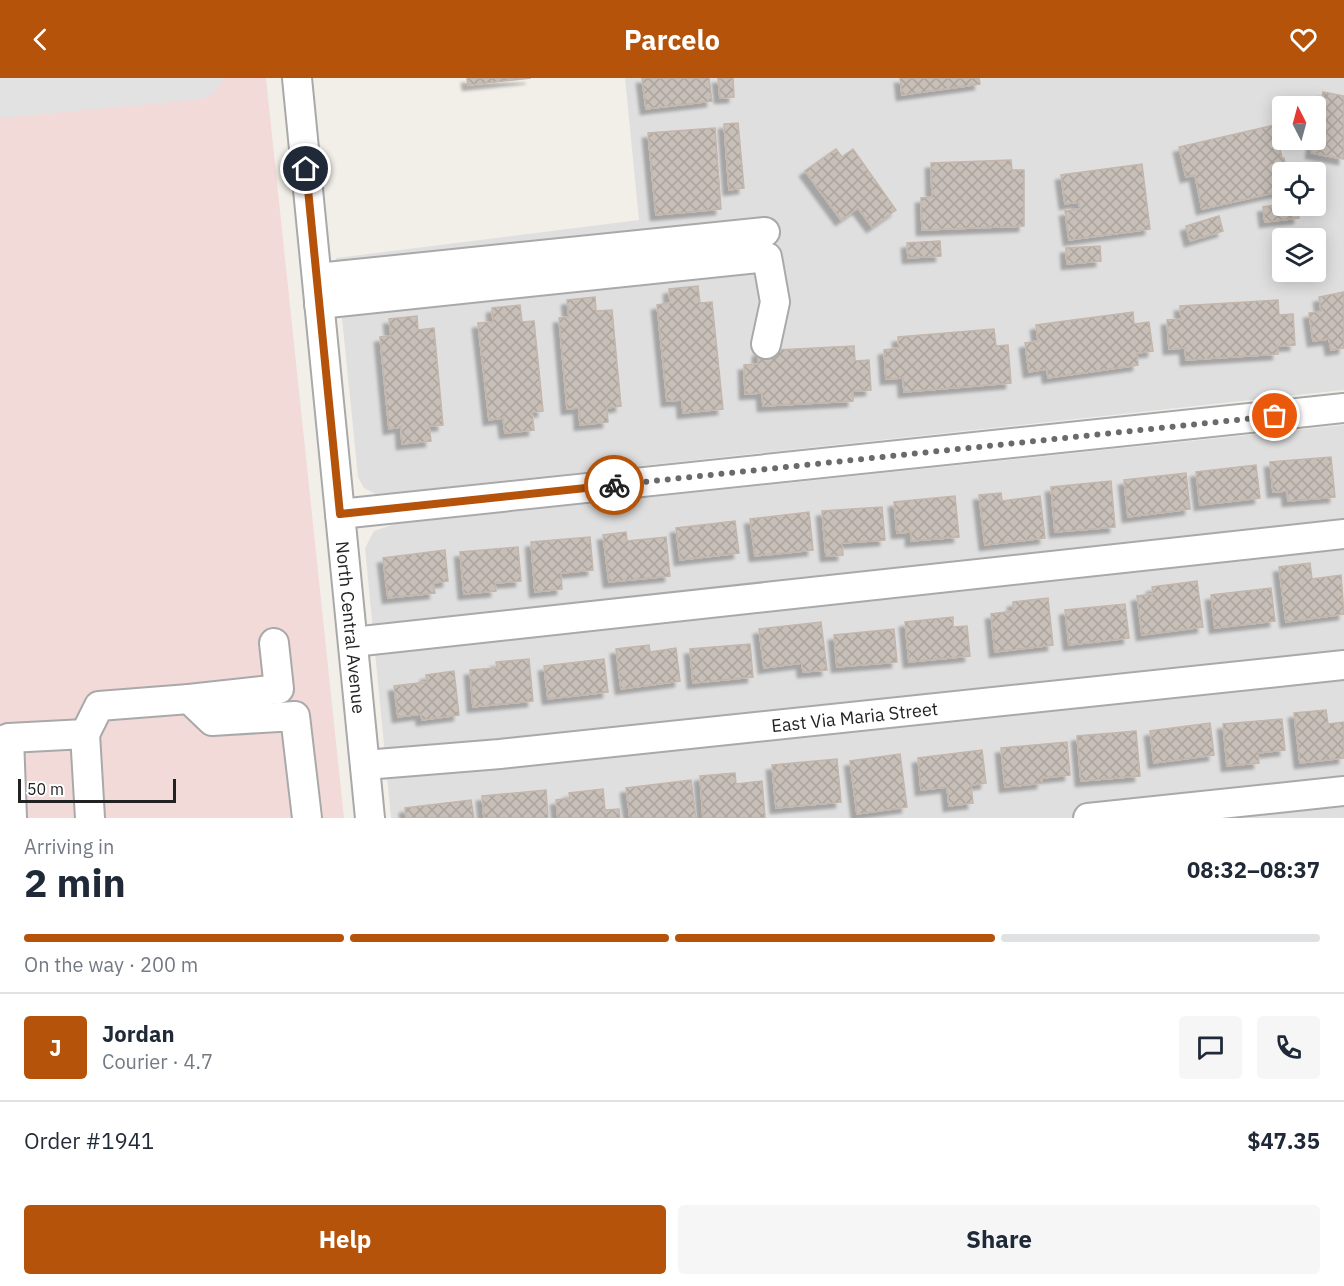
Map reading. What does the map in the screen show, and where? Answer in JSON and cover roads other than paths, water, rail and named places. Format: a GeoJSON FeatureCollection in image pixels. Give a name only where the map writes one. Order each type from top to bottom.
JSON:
{"type":"FeatureCollection","features":[{"type":"Feature","properties":{"kind":"street","name":"North Central Avenue"},"geometry":{"type":"LineString","coordinates":[[297,78],[370,818]]}},
{"type":"Feature","properties":{"kind":"street"},"geometry":{"type":"LineString","coordinates":[[318,291],[766,245],[775,302],[766,344]]}},
{"type":"Feature","properties":{"kind":"street"},"geometry":{"type":"LineString","coordinates":[[340,514],[1344,408]]}},
{"type":"Feature","properties":{"kind":"street"},"geometry":{"type":"LineString","coordinates":[[353,642],[1344,534]]}},
{"type":"Feature","properties":{"kind":"street"},"geometry":{"type":"LineString","coordinates":[[90,818],[85,734],[99,706],[279,689],[274,643]]}},
{"type":"Feature","properties":{"kind":"street","name":"East Via Maria Street"},"geometry":{"type":"LineString","coordinates":[[365,765],[512,753],[1344,664]]}},
{"type":"Feature","properties":{"kind":"street"},"geometry":{"type":"LineString","coordinates":[[189,699],[212,721],[295,716],[307,818]]}},
{"type":"Feature","properties":{"kind":"street"},"geometry":{"type":"LineString","coordinates":[[12,818],[4,739],[85,734]]}},
{"type":"Feature","properties":{"kind":"street"},"geometry":{"type":"LineString","coordinates":[[1088,818],[1344,791]]}}]}
